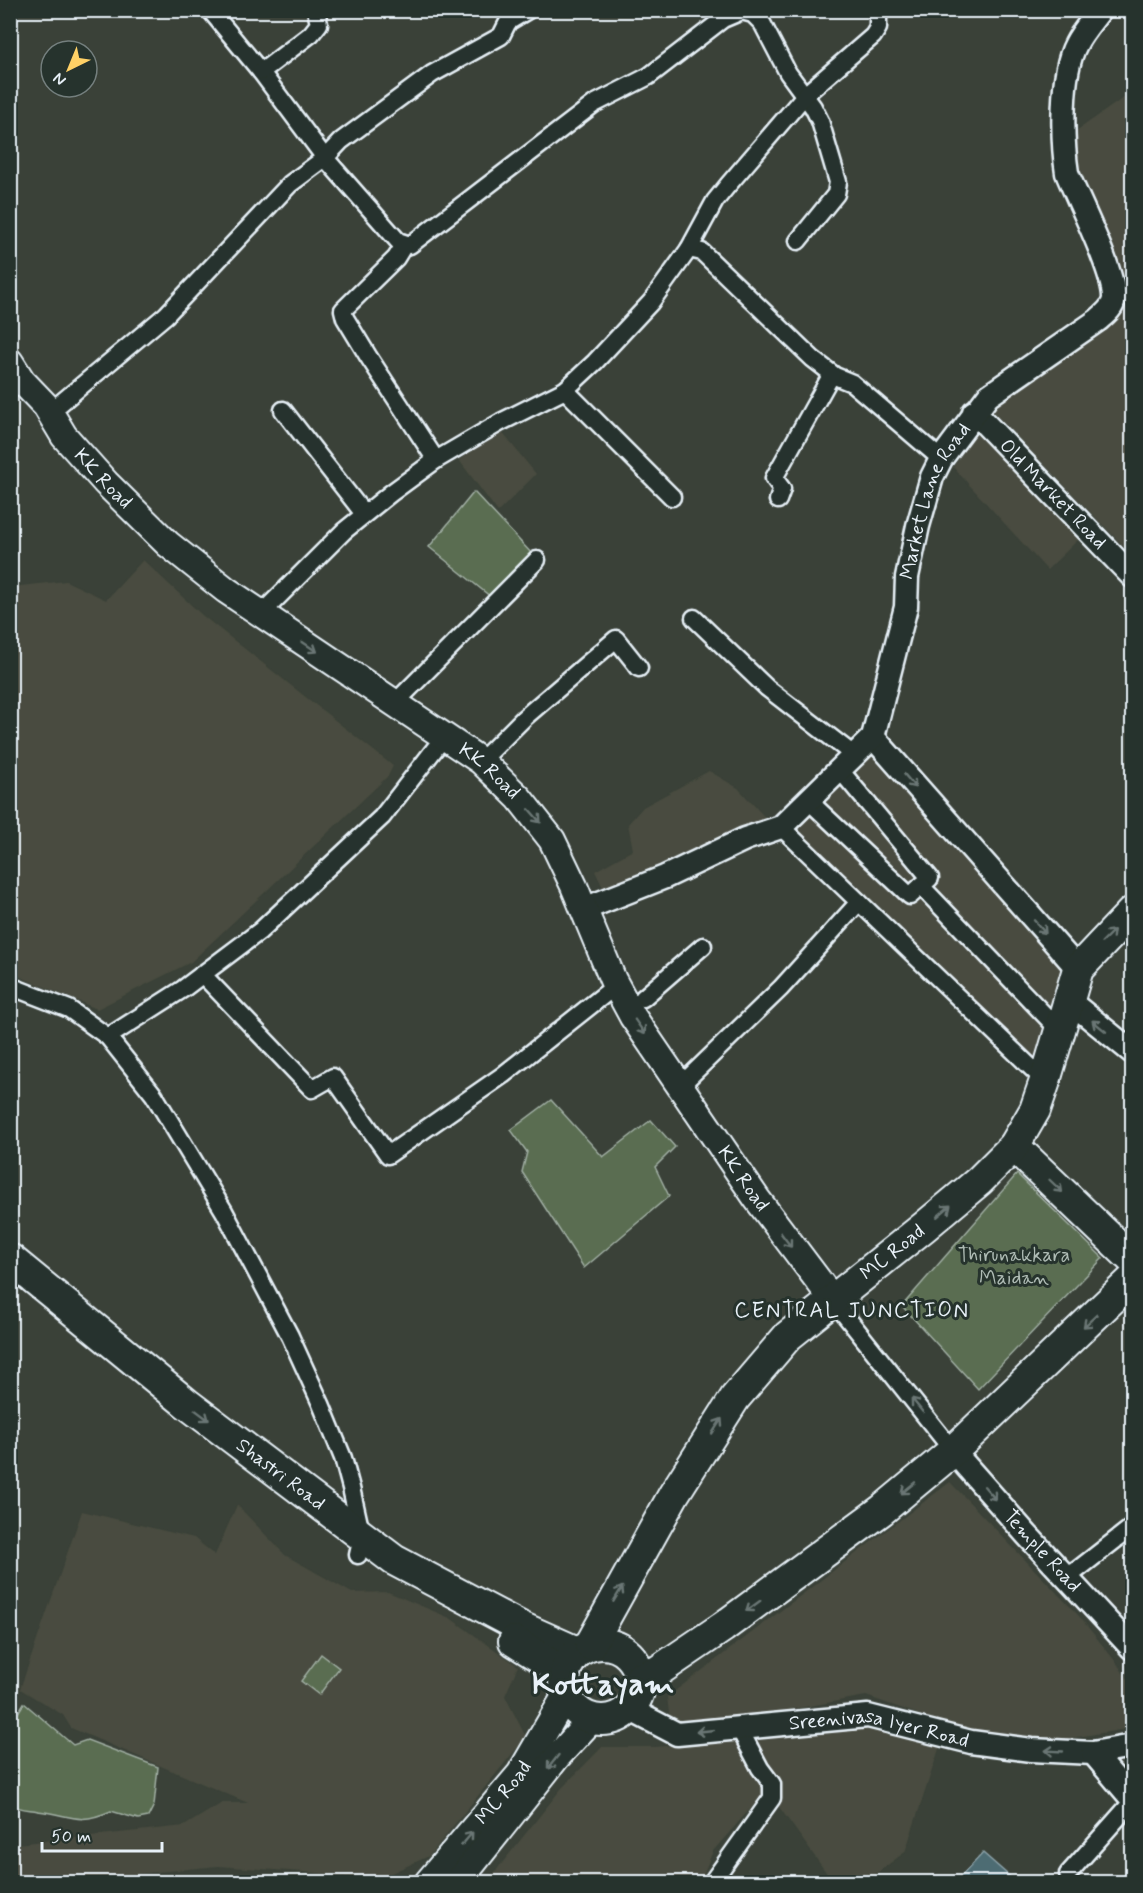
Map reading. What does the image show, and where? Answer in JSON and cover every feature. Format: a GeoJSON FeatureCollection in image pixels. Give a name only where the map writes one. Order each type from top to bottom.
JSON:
{"type":"FeatureCollection","features":[{"type":"Feature","properties":{"kind":"highway","name":"MC Road"},"geometry":{"type":"LineString","coordinates":[[574,1666],[679,1485],[735,1398],[788,1336],[943,1212],[1014,1146],[1035,1110],[1078,969],[1132,912]]}},
{"type":"Feature","properties":{"kind":"highway"},"geometry":{"type":"LineString","coordinates":[[1014,1146],[1132,1259]]}},
{"type":"Feature","properties":{"kind":"highway","name":"Shastri Road"},"geometry":{"type":"LineString","coordinates":[[10,1259],[407,1586],[574,1666]]}},
{"type":"Feature","properties":{"kind":"highway"},"geometry":{"type":"LineString","coordinates":[[640,1678],[658,1671],[723,1627],[859,1527],[953,1451],[1132,1280]]}},
{"type":"Feature","properties":{"kind":"highway","name":"Shastri Road"},"geometry":{"type":"LineString","coordinates":[[10,1281],[208,1445],[360,1546]]}},
{"type":"Feature","properties":{"kind":"highway"},"geometry":{"type":"LineString","coordinates":[[607,1644],[623,1650],[635,1662],[640,1678],[639,1690],[629,1709],[605,1720],[592,1719],[576,1709],[574,1666],[607,1644]]}},
{"type":"Feature","properties":{"kind":"main road","name":"Market Lane Road"},"geometry":{"type":"LineString","coordinates":[[584,909],[781,827],[873,737],[906,607],[907,578],[918,525],[932,477],[941,459],[974,412],[1001,385],[1098,320],[1110,309],[1114,300],[1110,276],[1067,173],[1064,155],[1067,77],[1072,56],[1075,46],[1100,10]]}},
{"type":"Feature","properties":{"kind":"main road","name":"KK Road"},"geometry":{"type":"LineString","coordinates":[[10,362],[22,381],[50,412],[64,436],[99,475],[168,544],[226,591],[481,761],[543,825],[564,863],[622,999],[764,1209],[833,1300]]}},
{"type":"Feature","properties":{"kind":"main road","name":"Old Market Road"},"geometry":{"type":"LineString","coordinates":[[974,412],[1132,576]]}},
{"type":"Feature","properties":{"kind":"main road"},"geometry":{"type":"LineString","coordinates":[[873,737],[1078,969]]}},
{"type":"Feature","properties":{"kind":"main road"},"geometry":{"type":"LineString","coordinates":[[1067,999],[1132,1052]]}},
{"type":"Feature","properties":{"kind":"main road","name":"Temple Road"},"geometry":{"type":"LineString","coordinates":[[953,1451],[1019,1527],[1132,1648]]}},
{"type":"Feature","properties":{"kind":"main road","name":"MC Road"},"geometry":{"type":"LineString","coordinates":[[428,1882],[520,1774],[574,1666]]}},
{"type":"Feature","properties":{"kind":"main road","name":"Sreenivasa Iyer Road"},"geometry":{"type":"LineString","coordinates":[[629,1709],[677,1734],[868,1716],[971,1742],[1031,1750],[1093,1753],[1132,1746]]}},
{"type":"Feature","properties":{"kind":"main road","name":"MC Road"},"geometry":{"type":"LineString","coordinates":[[458,1882],[557,1757],[592,1719]]}},
{"type":"Feature","properties":{"kind":"main road"},"geometry":{"type":"LineString","coordinates":[[1093,1753],[1132,1801]]}},
{"type":"Feature","properties":{"kind":"street"},"geometry":{"type":"LineString","coordinates":[[210,10],[261,72],[325,158],[404,244]]}},
{"type":"Feature","properties":{"kind":"street"},"geometry":{"type":"LineString","coordinates":[[261,72],[311,34],[319,24],[316,10]]}},
{"type":"Feature","properties":{"kind":"street"},"geometry":{"type":"LineString","coordinates":[[50,412],[166,315],[290,183],[325,158],[341,141],[432,74],[501,36],[505,16],[528,10]]}},
{"type":"Feature","properties":{"kind":"street"},"geometry":{"type":"LineString","coordinates":[[261,614],[364,514],[436,460],[501,422],[564,390],[651,302],[689,249],[715,201],[806,94],[873,36],[878,28],[878,10]]}},
{"type":"Feature","properties":{"kind":"street"},"geometry":{"type":"LineString","coordinates":[[404,244],[414,243],[594,104],[650,76],[723,19],[742,11],[753,14],[762,23],[788,73],[806,94],[820,121],[838,182],[836,194],[798,241]]}},
{"type":"Feature","properties":{"kind":"street"},"geometry":{"type":"LineString","coordinates":[[404,244],[396,258],[343,310],[345,318],[368,356],[436,460]]}},
{"type":"Feature","properties":{"kind":"street"},"geometry":{"type":"LineString","coordinates":[[689,249],[702,252],[813,359],[831,374],[852,382],[941,459]]}},
{"type":"Feature","properties":{"kind":"street"},"geometry":{"type":"LineString","coordinates":[[778,500],[782,489],[774,478],[831,374]]}},
{"type":"Feature","properties":{"kind":"street"},"geometry":{"type":"LineString","coordinates":[[564,390],[672,497]]}},
{"type":"Feature","properties":{"kind":"street"},"geometry":{"type":"LineString","coordinates":[[283,410],[364,514]]}},
{"type":"Feature","properties":{"kind":"street"},"geometry":{"type":"LineString","coordinates":[[394,704],[537,560]]}},
{"type":"Feature","properties":{"kind":"street"},"geometry":{"type":"LineString","coordinates":[[694,618],[847,763],[930,878],[910,896],[808,801]]}},
{"type":"Feature","properties":{"kind":"street"},"geometry":{"type":"LineString","coordinates":[[481,761],[525,717],[616,639],[639,668]]}},
{"type":"Feature","properties":{"kind":"street"},"geometry":{"type":"LineString","coordinates":[[108,1036],[147,1014],[260,931],[373,826],[444,737]]}},
{"type":"Feature","properties":{"kind":"street"},"geometry":{"type":"LineString","coordinates":[[781,827],[1045,1081]]}},
{"type":"Feature","properties":{"kind":"street"},"geometry":{"type":"LineString","coordinates":[[921,886],[1060,1031]]}},
{"type":"Feature","properties":{"kind":"street"},"geometry":{"type":"LineString","coordinates":[[681,1084],[782,988],[860,902]]}},
{"type":"Feature","properties":{"kind":"street"},"geometry":{"type":"LineString","coordinates":[[643,998],[703,946]]}},
{"type":"Feature","properties":{"kind":"street"},"geometry":{"type":"LineString","coordinates":[[202,974],[312,1089],[333,1077],[388,1155],[503,1074],[614,987]]}},
{"type":"Feature","properties":{"kind":"street"},"geometry":{"type":"LineString","coordinates":[[10,986],[69,1010],[108,1036],[154,1095],[224,1210],[290,1336],[343,1458],[360,1546]]}},
{"type":"Feature","properties":{"kind":"street"},"geometry":{"type":"LineString","coordinates":[[833,1300],[953,1451]]}},
{"type":"Feature","properties":{"kind":"street"},"geometry":{"type":"LineString","coordinates":[[1068,1577],[1132,1527]]}},
{"type":"Feature","properties":{"kind":"street"},"geometry":{"type":"LineString","coordinates":[[712,1882],[772,1798],[772,1784],[760,1768],[739,1728]]}},
{"type":"Feature","properties":{"kind":"street"},"geometry":{"type":"LineString","coordinates":[[1068,1874],[1132,1801]]}},
{"type":"Feature","properties":{"kind":"shaded area"},"geometry":{"type":"Polygon","coordinates":[[[1132,92],[1132,555],[991,410],[1120,317],[1130,296],[1077,162],[1076,131],[1132,92]]]}},
{"type":"Feature","properties":{"kind":"shaded area"},"geometry":{"type":"Polygon","coordinates":[[[501,431],[536,474],[498,512],[459,460],[501,431]]]}},
{"type":"Feature","properties":{"kind":"shaded area"},"geometry":{"type":"Polygon","coordinates":[[[976,432],[1081,537],[1047,570],[953,467],[976,432]]]}},
{"type":"Feature","properties":{"kind":"shaded area"},"geometry":{"type":"Polygon","coordinates":[[[143,560],[203,616],[393,766],[388,776],[191,962],[97,1009],[11,973],[11,587],[66,581],[106,600],[143,560]]]}},
{"type":"Feature","properties":{"kind":"shaded area"},"geometry":{"type":"Polygon","coordinates":[[[869,753],[876,757],[1066,964],[1039,1069],[789,830],[869,753]]]}},
{"type":"Feature","properties":{"kind":"shaded area"},"geometry":{"type":"Polygon","coordinates":[[[709,771],[738,788],[771,824],[606,894],[595,871],[633,850],[628,824],[643,807],[709,771]]]}},
{"type":"Feature","properties":{"kind":"shaded area"},"geometry":{"type":"Polygon","coordinates":[[[950,1482],[1079,1616],[1116,1662],[1132,1686],[1132,1721],[1126,1729],[1041,1743],[978,1735],[866,1696],[687,1728],[670,1721],[667,1697],[950,1482]]]}},
{"type":"Feature","properties":{"kind":"shaded area"},"geometry":{"type":"Polygon","coordinates":[[[237,1505],[285,1555],[352,1593],[388,1592],[450,1618],[518,1666],[505,1696],[526,1737],[429,1856],[376,1880],[218,1866],[88,1879],[79,1882],[11,1882],[10,1848],[16,1844],[184,1826],[222,1803],[248,1803],[71,1728],[63,1715],[20,1689],[82,1511],[194,1538],[215,1555],[237,1505]]]}},
{"type":"Feature","properties":{"kind":"shaded area"},"geometry":{"type":"Polygon","coordinates":[[[882,1728],[940,1746],[905,1852],[865,1882],[833,1882],[767,1790],[713,1851],[700,1882],[487,1882],[561,1789],[602,1747],[655,1747],[882,1728]]]}},
{"type":"Feature","properties":{"kind":"green space"},"geometry":{"type":"Polygon","coordinates":[[[474,492],[533,555],[491,597],[429,547],[474,492]]]}},
{"type":"Feature","properties":{"kind":"green space"},"geometry":{"type":"Polygon","coordinates":[[[551,1100],[603,1157],[651,1120],[675,1147],[655,1167],[669,1196],[584,1268],[522,1172],[527,1152],[511,1130],[551,1100]]]}},
{"type":"Feature","properties":{"kind":"green space","name":"Thirunakkara Maidan"},"geometry":{"type":"Polygon","coordinates":[[[1017,1174],[1103,1258],[978,1389],[902,1306],[1017,1174]]]}},
{"type":"Feature","properties":{"kind":"green space"},"geometry":{"type":"Polygon","coordinates":[[[321,1654],[339,1668],[319,1695],[301,1681],[321,1654]]]}},
{"type":"Feature","properties":{"kind":"green space"},"geometry":{"type":"Polygon","coordinates":[[[24,1703],[73,1745],[87,1740],[158,1767],[154,1805],[148,1817],[138,1819],[111,1811],[81,1819],[21,1808],[11,1804],[11,1724],[24,1703]]]}},
{"type":"Feature","properties":{"kind":"water"},"geometry":{"type":"Polygon","coordinates":[[[983,1853],[1016,1882],[956,1882],[983,1853]]]}},
{"type":"Feature","properties":{"kind":"district","name":"CENTRAL JUNCTION"},"geometry":{"type":"Point","coordinates":[852,1311]}},
{"type":"Feature","properties":{"kind":"district","name":"Kottayam"},"geometry":{"type":"Point","coordinates":[603,1685]}}]}
